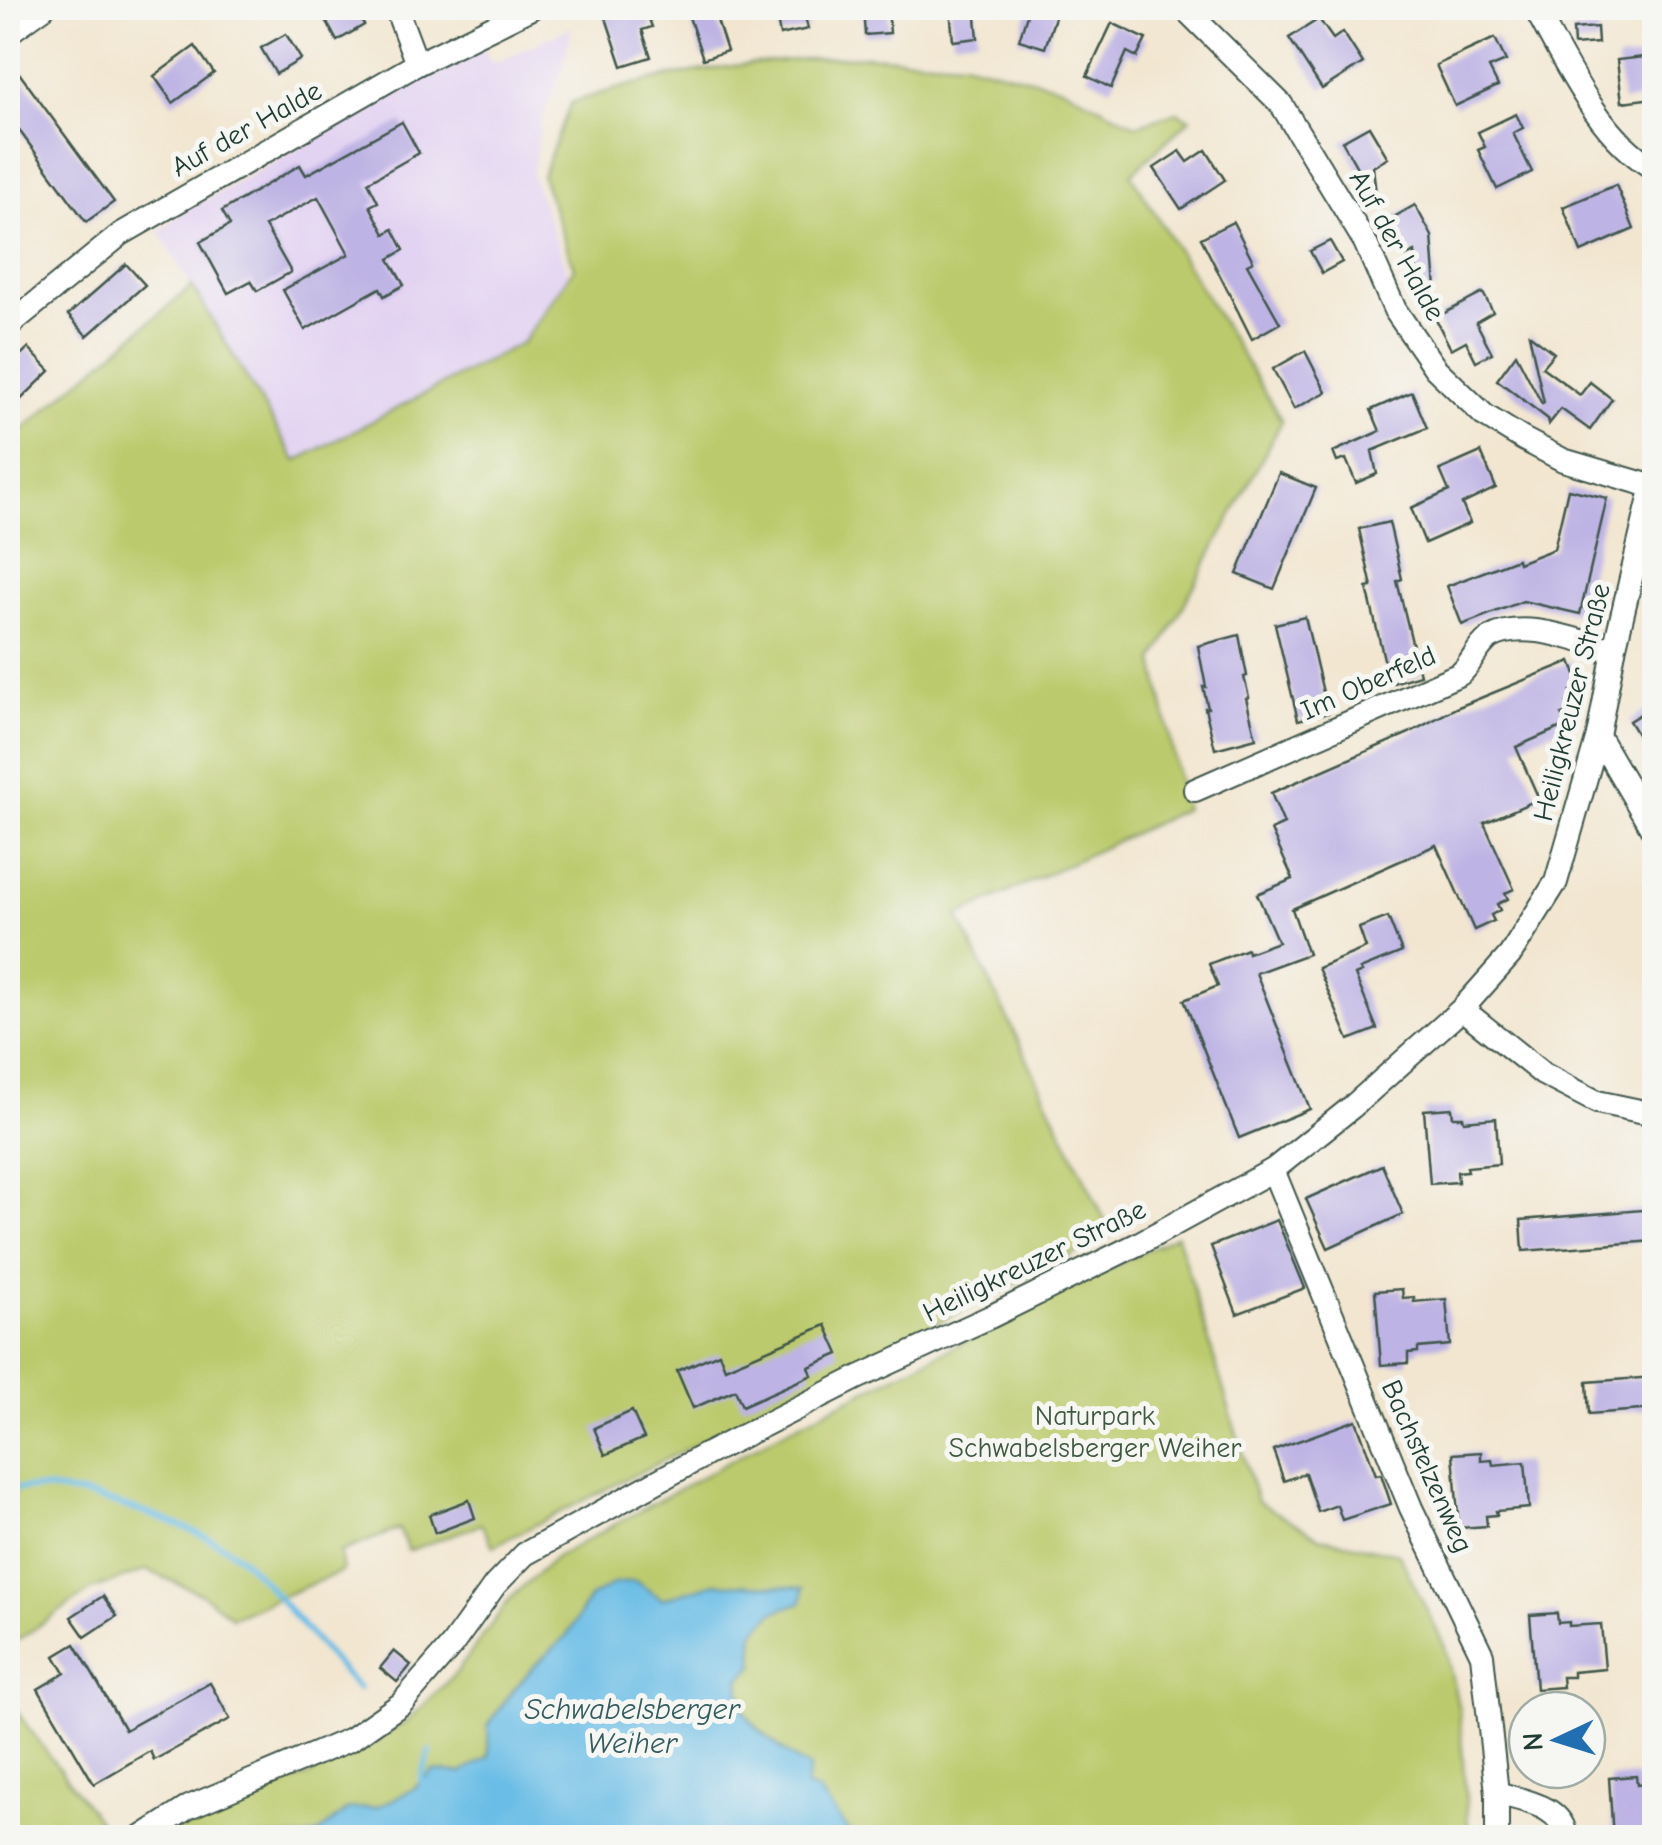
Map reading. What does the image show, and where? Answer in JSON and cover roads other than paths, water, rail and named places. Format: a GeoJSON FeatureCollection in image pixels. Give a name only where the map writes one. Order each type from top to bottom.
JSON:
{"type":"FeatureCollection","features":[{"type":"Feature","properties":{"kind":"street"},"geometry":{"type":"LineString","coordinates":[[8,33],[43,8]]}},
{"type":"Feature","properties":{"kind":"street"},"geometry":{"type":"LineString","coordinates":[[396,8],[416,64]]}},
{"type":"Feature","properties":{"kind":"street","name":"Auf der Halde"},"geometry":{"type":"LineString","coordinates":[[8,326],[120,234],[416,64],[531,8]]}},
{"type":"Feature","properties":{"kind":"street","name":"Auf der Halde"},"geometry":{"type":"LineString","coordinates":[[1184,8],[1282,104],[1365,242],[1395,310],[1435,368],[1484,415],[1523,439],[1563,460],[1654,485]]}},
{"type":"Feature","properties":{"kind":"street"},"geometry":{"type":"LineString","coordinates":[[1535,8],[1572,74],[1611,131],[1640,161],[1654,168]]}},
{"type":"Feature","properties":{"kind":"street","name":"Heiligkreuzer Straße"},"geometry":{"type":"LineString","coordinates":[[141,1838],[189,1807],[351,1739],[401,1704],[452,1645],[495,1585],[525,1554],[705,1456],[859,1377],[1138,1244],[1273,1170],[1462,1010],[1510,955],[1556,882],[1598,736],[1614,650],[1654,485]]}},
{"type":"Feature","properties":{"kind":"street","name":"Im Oberfeld"},"geometry":{"type":"LineString","coordinates":[[1194,790],[1460,674],[1471,664],[1478,647],[1493,636],[1530,631],[1614,650]]}},
{"type":"Feature","properties":{"kind":"street"},"geometry":{"type":"LineString","coordinates":[[1598,736],[1654,832]]}},
{"type":"Feature","properties":{"kind":"street"},"geometry":{"type":"LineString","coordinates":[[1462,1010],[1543,1074],[1597,1102],[1654,1114]]}},
{"type":"Feature","properties":{"kind":"street","name":"Bachstelzenweg"},"geometry":{"type":"LineString","coordinates":[[1273,1170],[1412,1508],[1482,1656],[1497,1793],[1497,1838]]}},
{"type":"Feature","properties":{"kind":"street"},"geometry":{"type":"LineString","coordinates":[[1497,1793],[1549,1810],[1560,1818],[1566,1838]]}},
{"type":"Feature","properties":{"kind":"water","name":"Schwabelsberger Weiher"},"geometry":{"type":"Polygon","coordinates":[[[635,1581],[662,1599],[715,1583],[803,1588],[802,1602],[773,1612],[753,1634],[754,1666],[740,1679],[742,1704],[748,1718],[764,1734],[810,1768],[806,1787],[817,1790],[854,1837],[307,1837],[318,1834],[348,1809],[377,1807],[412,1790],[433,1771],[461,1773],[489,1757],[488,1726],[535,1665],[567,1636],[589,1598],[614,1584],[635,1581]]]}},
{"type":"Feature","properties":{"kind":"waterway"},"geometry":{"type":"LineString","coordinates":[[8,1490],[58,1491],[119,1505],[180,1526],[227,1548],[256,1573],[358,1689]]}},
{"type":"Feature","properties":{"kind":"waterway"},"geometry":{"type":"LineString","coordinates":[[421,1781],[430,1751]]}},
{"type":"Feature","properties":{"kind":"park label","name":"Naturpark Schwabelsberger Weiher"},"geometry":{"type":"Point","coordinates":[1095,1431]}}]}
